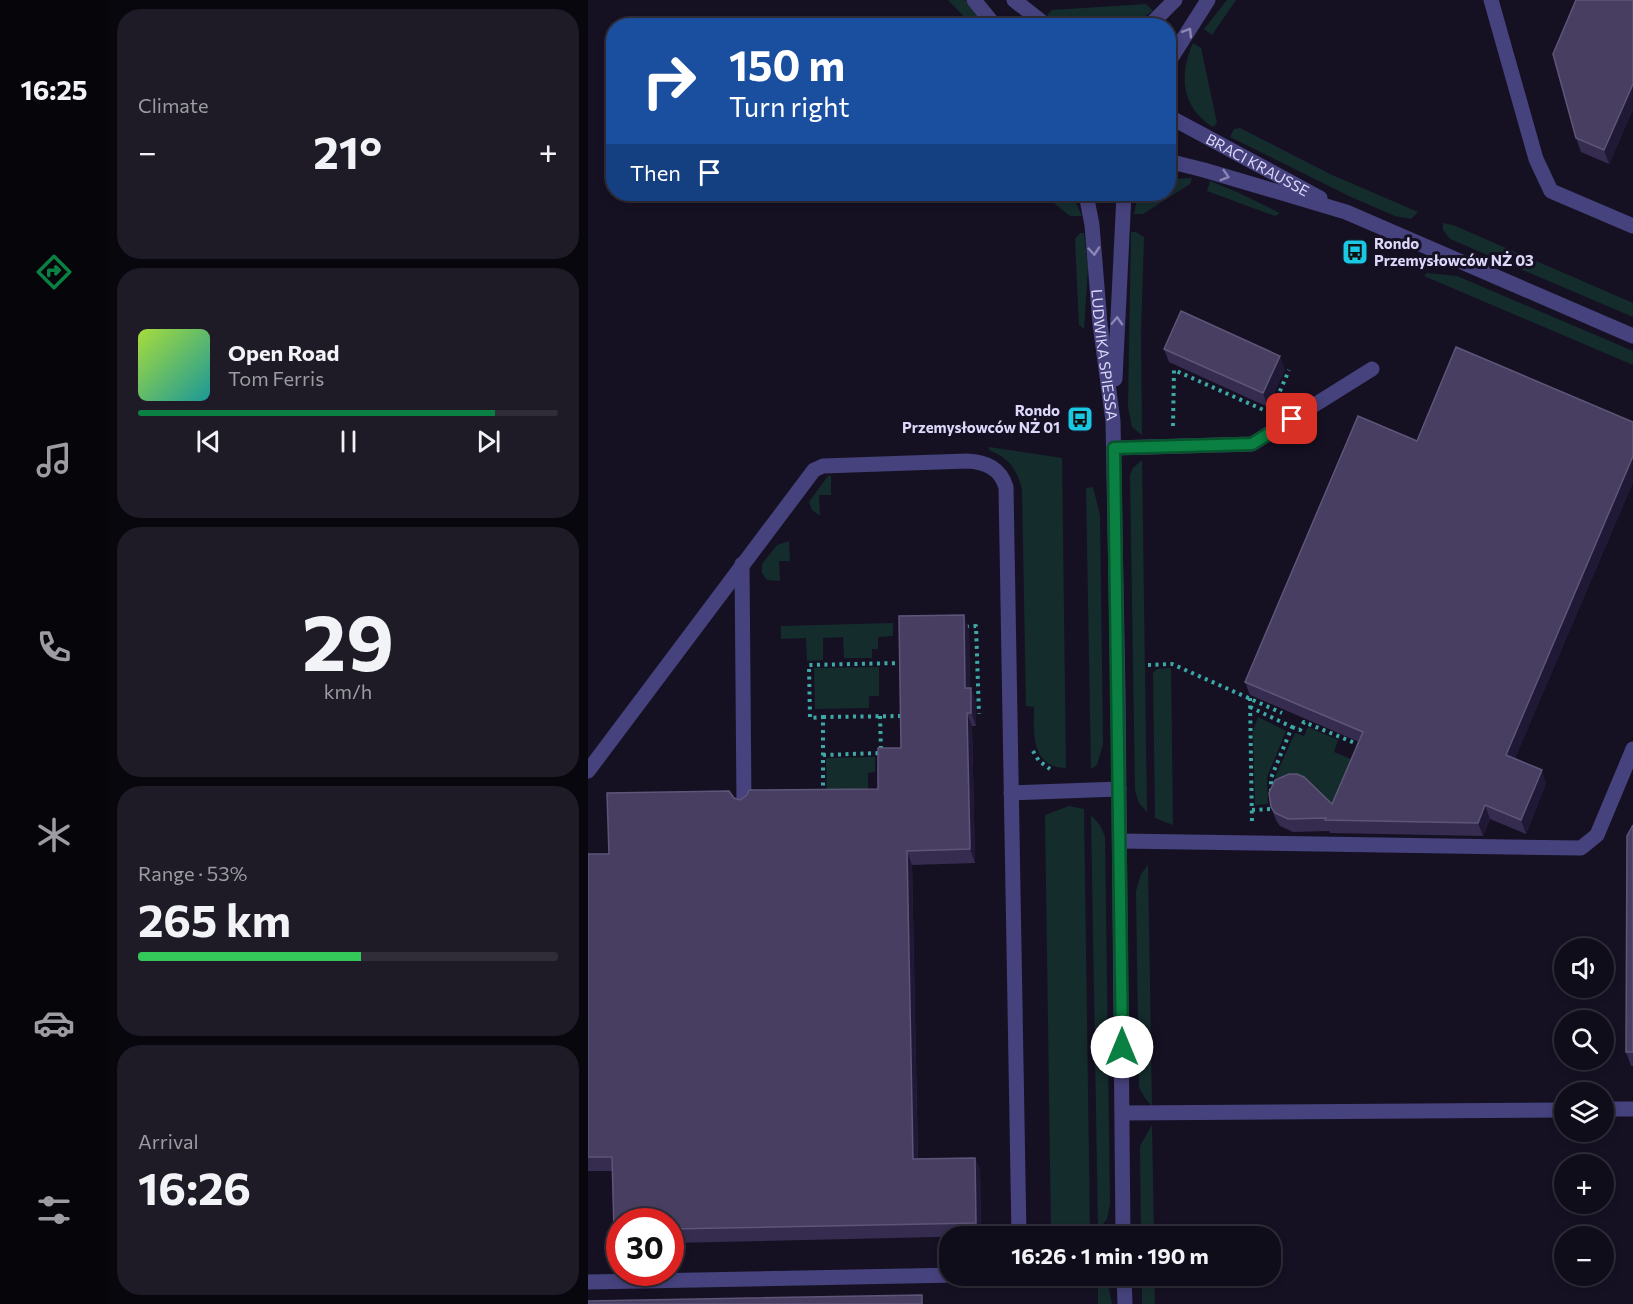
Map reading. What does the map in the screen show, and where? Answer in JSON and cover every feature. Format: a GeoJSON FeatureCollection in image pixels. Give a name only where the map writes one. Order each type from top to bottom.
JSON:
{"type":"FeatureCollection","features":[{"type":"Feature","properties":{"kind":"street"},"geometry":{"type":"LineString","coordinates":[[974,0],[989,18]]}},
{"type":"Feature","properties":{"kind":"street"},"geometry":{"type":"LineString","coordinates":[[1014,0],[1037,18]]}},
{"type":"Feature","properties":{"kind":"street"},"geometry":{"type":"LineString","coordinates":[[1157,18],[1176,0]]}},
{"type":"Feature","properties":{"kind":"street"},"geometry":{"type":"LineString","coordinates":[[1176,50],[1208,0]]}},
{"type":"Feature","properties":{"kind":"street"},"geometry":{"type":"LineString","coordinates":[[1491,0],[1536,159],[1551,191],[1633,226]]}},
{"type":"Feature","properties":{"kind":"street","name":"BRACI KRAUSSE"},"geometry":{"type":"LineString","coordinates":[[1176,120],[1347,212],[1633,336]]}},
{"type":"Feature","properties":{"kind":"street","name":"BRACI KRAUSSE"},"geometry":{"type":"LineString","coordinates":[[1176,164],[1347,212]]}},
{"type":"Feature","properties":{"kind":"street","name":"LUDWIKA SPIESSA"},"geometry":{"type":"LineString","coordinates":[[1087,201],[1092,225],[1114,448],[1124,1226]]}},
{"type":"Feature","properties":{"kind":"street"},"geometry":{"type":"LineString","coordinates":[[1113,421],[1124,201]]}},
{"type":"Feature","properties":{"kind":"street"},"geometry":{"type":"LineString","coordinates":[[1114,448],[1252,444],[1372,369]]}},
{"type":"Feature","properties":{"kind":"street"},"geometry":{"type":"LineString","coordinates":[[588,771],[814,470],[823,466],[967,461],[986,463],[994,467],[1004,480],[1006,488],[1019,1226]]}},
{"type":"Feature","properties":{"kind":"street"},"geometry":{"type":"LineString","coordinates":[[742,564],[744,804]]}},
{"type":"Feature","properties":{"kind":"street"},"geometry":{"type":"LineString","coordinates":[[1120,841],[1581,848],[1597,835],[1633,748]]}},
{"type":"Feature","properties":{"kind":"street"},"geometry":{"type":"LineString","coordinates":[[1011,793],[1119,789]]}},
{"type":"Feature","properties":{"kind":"street"},"geometry":{"type":"LineString","coordinates":[[1614,1109],[1633,1109]]}},
{"type":"Feature","properties":{"kind":"street"},"geometry":{"type":"LineString","coordinates":[[1123,1113],[1554,1110]]}},
{"type":"Feature","properties":{"kind":"street"},"geometry":{"type":"LineString","coordinates":[[588,1282],[939,1275]]}},
{"type":"Feature","properties":{"kind":"street"},"geometry":{"type":"LineString","coordinates":[[1124,1286],[1125,1304]]}},
{"type":"Feature","properties":{"kind":"path"},"geometry":{"type":"LineString","coordinates":[[1173,447],[1174,370],[1270,413],[1289,370]]}},
{"type":"Feature","properties":{"kind":"path"},"geometry":{"type":"LineString","coordinates":[[955,627],[976,626],[979,714]]}},
{"type":"Feature","properties":{"kind":"path"},"geometry":{"type":"LineString","coordinates":[[902,673],[902,663],[809,664],[810,718],[902,716]]}},
{"type":"Feature","properties":{"kind":"path"},"geometry":{"type":"LineString","coordinates":[[1148,665],[1172,664],[1282,713]]}},
{"type":"Feature","properties":{"kind":"path"},"geometry":{"type":"LineString","coordinates":[[1250,698],[1252,828]]}},
{"type":"Feature","properties":{"kind":"path"},"geometry":{"type":"LineString","coordinates":[[902,705],[903,727]]}},
{"type":"Feature","properties":{"kind":"path"},"geometry":{"type":"LineString","coordinates":[[1250,707],[1300,730],[1304,722],[1362,746]]}},
{"type":"Feature","properties":{"kind":"path"},"geometry":{"type":"LineString","coordinates":[[880,716],[881,760]]}},
{"type":"Feature","properties":{"kind":"path"},"geometry":{"type":"LineString","coordinates":[[823,717],[824,799]]}},
{"type":"Feature","properties":{"kind":"path"},"geometry":{"type":"LineString","coordinates":[[1252,810],[1272,809],[1271,778],[1292,727]]}},
{"type":"Feature","properties":{"kind":"path"},"geometry":{"type":"LineString","coordinates":[[1031,746],[1040,761],[1048,768],[1057,771]]}},
{"type":"Feature","properties":{"kind":"path"},"geometry":{"type":"LineString","coordinates":[[823,755],[881,753]]}},
{"type":"Feature","properties":{"kind":"green space"},"geometry":{"type":"Polygon","coordinates":[[[948,0],[965,0],[982,18],[965,18],[948,0]]]}},
{"type":"Feature","properties":{"kind":"green space"},"geometry":{"type":"Polygon","coordinates":[[[1227,0],[1236,0],[1212,35],[1204,29],[1227,0]]]}},
{"type":"Feature","properties":{"kind":"green space"},"geometry":{"type":"Polygon","coordinates":[[[1146,4],[1153,11],[1142,18],[1054,18],[1047,15],[1052,10],[1146,4]]]}},
{"type":"Feature","properties":{"kind":"green space"},"geometry":{"type":"Polygon","coordinates":[[[1193,43],[1201,48],[1217,123],[1213,127],[1194,110],[1186,90],[1186,67],[1193,43]]]}},
{"type":"Feature","properties":{"kind":"green space"},"geometry":{"type":"Polygon","coordinates":[[[1240,128],[1330,174],[1418,212],[1411,219],[1395,216],[1351,197],[1230,137],[1234,129],[1240,128]]]}},
{"type":"Feature","properties":{"kind":"green space"},"geometry":{"type":"Polygon","coordinates":[[[1192,178],[1190,184],[1176,193],[1176,179],[1192,178]]]}},
{"type":"Feature","properties":{"kind":"green space"},"geometry":{"type":"Polygon","coordinates":[[[1210,181],[1280,213],[1275,216],[1207,191],[1210,181]]]}},
{"type":"Feature","properties":{"kind":"green space"},"geometry":{"type":"Polygon","coordinates":[[[1052,201],[1075,201],[1082,216],[1070,216],[1052,201]]]}},
{"type":"Feature","properties":{"kind":"green space"},"geometry":{"type":"Polygon","coordinates":[[[1137,201],[1163,201],[1143,214],[1134,214],[1137,201]]]}},
{"type":"Feature","properties":{"kind":"green space"},"geometry":{"type":"Polygon","coordinates":[[[1443,223],[1453,225],[1633,303],[1633,317],[1450,239],[1443,230],[1443,223]]]}},
{"type":"Feature","properties":{"kind":"green space"},"geometry":{"type":"Polygon","coordinates":[[[1131,232],[1144,237],[1141,334],[1142,435],[1132,427],[1128,407],[1131,232]]]}},
{"type":"Feature","properties":{"kind":"green space"},"geometry":{"type":"Polygon","coordinates":[[[1080,233],[1084,233],[1088,268],[1084,329],[1079,325],[1075,239],[1080,233]]]}},
{"type":"Feature","properties":{"kind":"green space"},"geometry":{"type":"Polygon","coordinates":[[[1427,273],[1457,276],[1633,351],[1633,365],[1424,276],[1427,273]]]}},
{"type":"Feature","properties":{"kind":"green space"},"geometry":{"type":"Polygon","coordinates":[[[989,447],[1062,458],[1066,768],[1046,762],[1040,755],[1035,737],[1034,707],[1026,706],[1022,490],[1018,476],[1011,465],[1002,456],[989,450],[989,447]]]}},
{"type":"Feature","properties":{"kind":"green space"},"geometry":{"type":"Polygon","coordinates":[[[1142,460],[1147,812],[1139,803],[1135,790],[1130,475],[1133,468],[1142,460]]]}},
{"type":"Feature","properties":{"kind":"green space"},"geometry":{"type":"Polygon","coordinates":[[[828,476],[831,476],[831,495],[819,495],[820,516],[812,510],[809,502],[828,476]]]}},
{"type":"Feature","properties":{"kind":"green space"},"geometry":{"type":"Polygon","coordinates":[[[1093,487],[1100,515],[1103,744],[1097,765],[1091,769],[1086,488],[1093,487]]]}},
{"type":"Feature","properties":{"kind":"green space"},"geometry":{"type":"Polygon","coordinates":[[[789,541],[790,561],[779,561],[780,581],[767,580],[762,573],[762,564],[777,545],[789,541]]]}},
{"type":"Feature","properties":{"kind":"green space"},"geometry":{"type":"Polygon","coordinates":[[[893,623],[893,636],[878,637],[878,649],[872,649],[872,658],[844,658],[843,637],[823,638],[823,660],[807,661],[806,638],[781,639],[781,626],[893,623]]]}},
{"type":"Feature","properties":{"kind":"green space"},"geometry":{"type":"Polygon","coordinates":[[[879,667],[879,696],[869,696],[869,708],[815,709],[814,668],[879,667]]]}},
{"type":"Feature","properties":{"kind":"green space"},"geometry":{"type":"Polygon","coordinates":[[[1171,668],[1173,825],[1155,818],[1153,673],[1157,669],[1171,668]]]}},
{"type":"Feature","properties":{"kind":"green space"},"geometry":{"type":"Polygon","coordinates":[[[1258,717],[1286,731],[1267,777],[1268,804],[1255,805],[1253,731],[1258,717]]]}},
{"type":"Feature","properties":{"kind":"green space"},"geometry":{"type":"Polygon","coordinates":[[[1308,727],[1338,740],[1334,752],[1358,762],[1337,813],[1317,793],[1275,777],[1295,733],[1304,736],[1308,727]]]}},
{"type":"Feature","properties":{"kind":"green space"},"geometry":{"type":"Polygon","coordinates":[[[875,757],[875,772],[868,773],[868,795],[827,795],[826,758],[875,757]]]}},
{"type":"Feature","properties":{"kind":"green space"},"geometry":{"type":"Polygon","coordinates":[[[1069,806],[1084,809],[1090,1226],[1051,1226],[1045,815],[1069,806]]]}},
{"type":"Feature","properties":{"kind":"green space"},"geometry":{"type":"Polygon","coordinates":[[[1091,815],[1105,836],[1110,1204],[1107,1219],[1101,1226],[1098,1226],[1091,815]]]}},
{"type":"Feature","properties":{"kind":"green space"},"geometry":{"type":"Polygon","coordinates":[[[1148,865],[1152,1106],[1139,1087],[1136,891],[1141,874],[1148,865]]]}},
{"type":"Feature","properties":{"kind":"green space"},"geometry":{"type":"Polygon","coordinates":[[[1152,1125],[1154,1226],[1141,1226],[1140,1146],[1152,1125]]]}},
{"type":"Feature","properties":{"kind":"green space"},"geometry":{"type":"Polygon","coordinates":[[[1098,1286],[1107,1286],[1112,1304],[1098,1304],[1098,1286]]]}},
{"type":"Feature","properties":{"kind":"green space"},"geometry":{"type":"Polygon","coordinates":[[[1142,1286],[1154,1286],[1155,1304],[1142,1304],[1142,1286]]]}},
{"type":"Feature","properties":{"kind":"building"},"geometry":{"type":"Polygon","coordinates":[[[1576,0],[1633,0],[1633,84],[1604,150],[1576,138],[1553,54],[1576,0]]]}},
{"type":"Feature","properties":{"kind":"building"},"geometry":{"type":"Polygon","coordinates":[[[1181,311],[1280,356],[1263,393],[1164,349],[1181,311]]]}},
{"type":"Feature","properties":{"kind":"building"},"geometry":{"type":"Polygon","coordinates":[[[1456,347],[1633,422],[1633,456],[1506,755],[1542,770],[1521,820],[1485,805],[1478,823],[1288,819],[1275,813],[1271,807],[1269,793],[1275,780],[1289,774],[1297,774],[1304,777],[1332,804],[1363,732],[1245,682],[1358,416],[1417,441],[1456,347]]]}},
{"type":"Feature","properties":{"kind":"building"},"geometry":{"type":"Polygon","coordinates":[[[964,615],[965,688],[971,688],[971,713],[967,713],[970,849],[907,851],[913,1159],[975,1158],[976,1223],[684,1229],[684,1208],[613,1208],[612,1157],[588,1157],[588,854],[609,854],[607,793],[729,791],[734,798],[740,800],[747,795],[749,790],[878,789],[878,748],[901,748],[899,616],[964,615]]]}},
{"type":"Feature","properties":{"kind":"building"},"geometry":{"type":"Polygon","coordinates":[[[1633,825],[1633,1052],[1626,1052],[1627,836],[1633,825]]]}},
{"type":"Feature","properties":{"kind":"building"},"geometry":{"type":"Polygon","coordinates":[[[922,1295],[922,1304],[588,1304],[588,1301],[922,1295]]]}},
{"type":"Feature","properties":{"kind":"place","name":"Rondo Przemysłowców NŻ 03"},"geometry":{"type":"Point","coordinates":[1355,252]}},
{"type":"Feature","properties":{"kind":"place","name":"Rondo Przemysłowców NŻ 01"},"geometry":{"type":"Point","coordinates":[1080,419]}},
{"type":"Feature","properties":{"kind":"route"},"geometry":{"type":"LineString","coordinates":[[1122,1047],[1114,448],[1252,444],[1292,419]]}}]}
